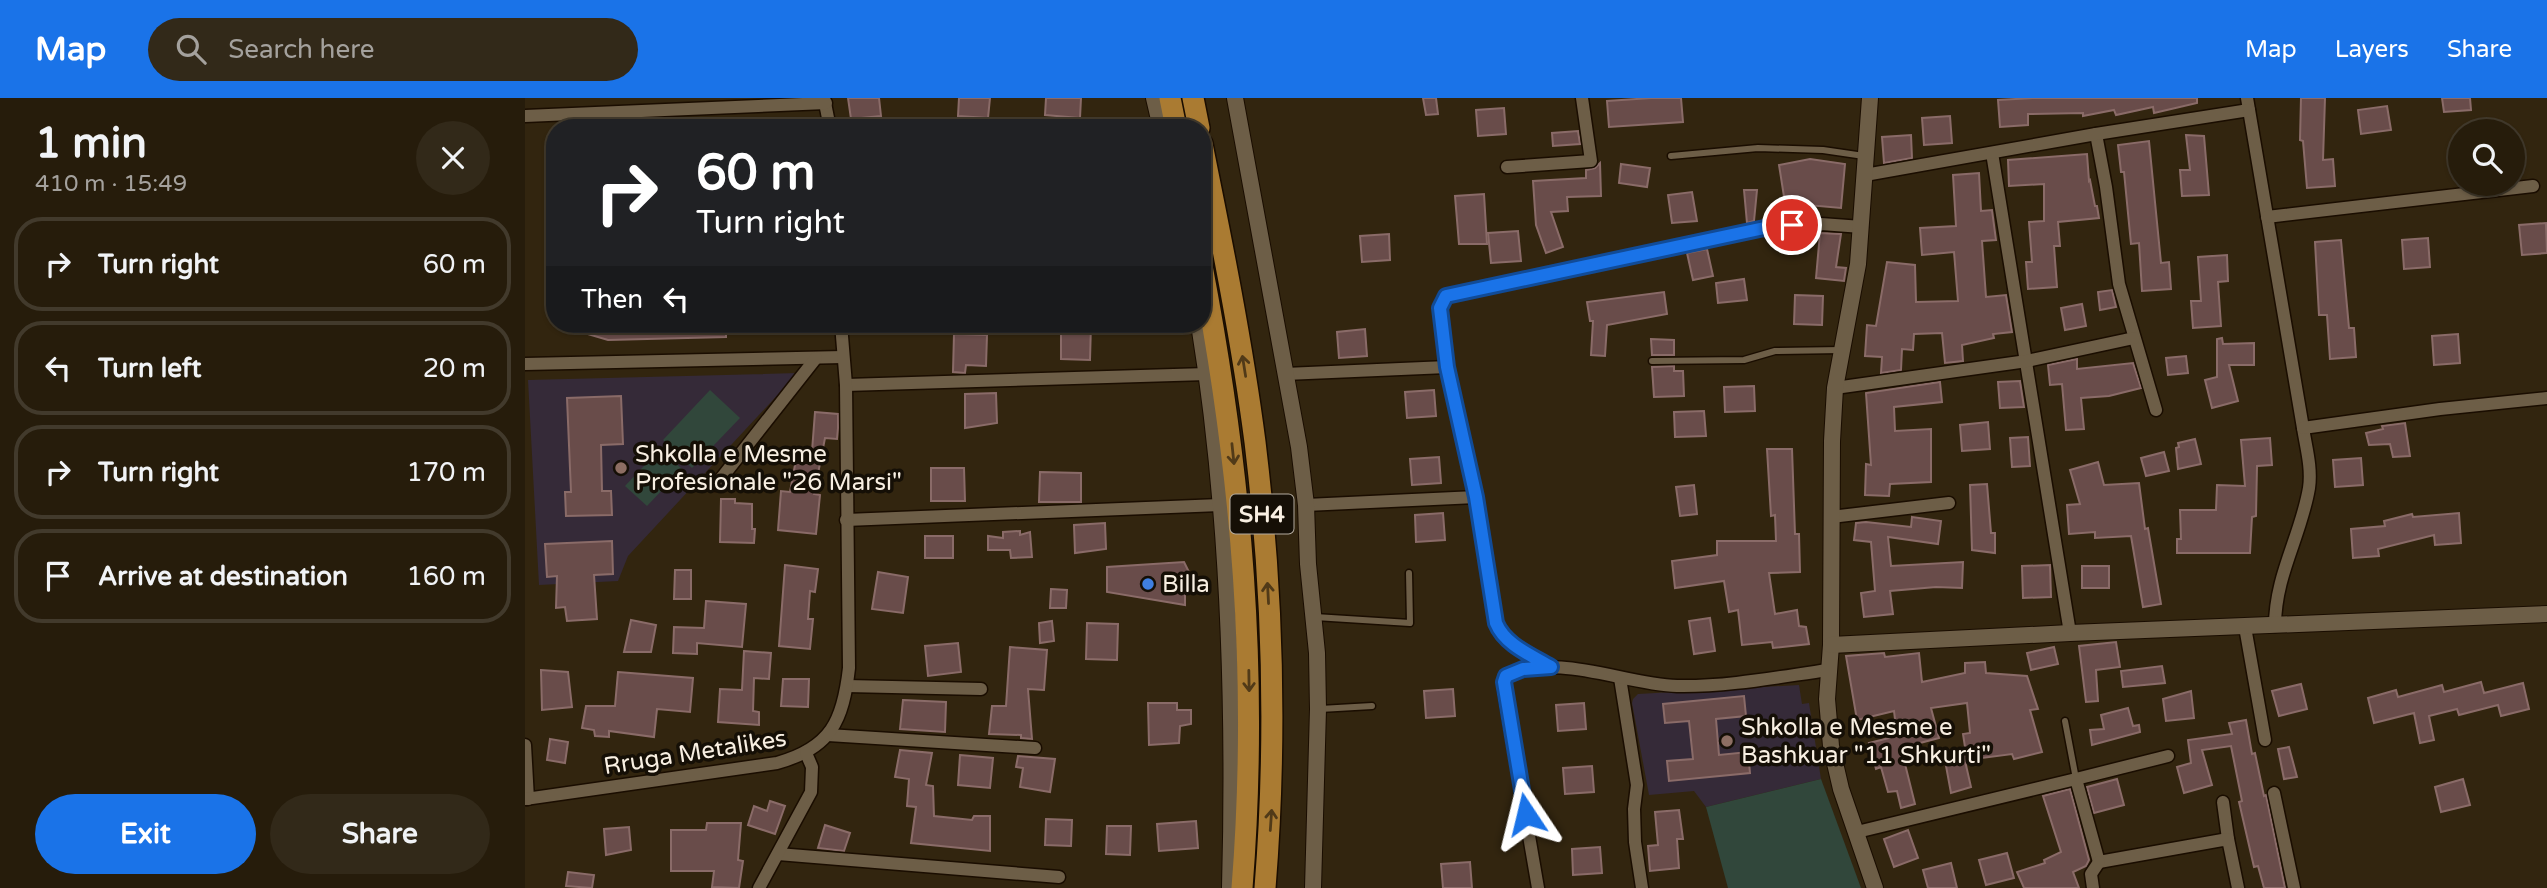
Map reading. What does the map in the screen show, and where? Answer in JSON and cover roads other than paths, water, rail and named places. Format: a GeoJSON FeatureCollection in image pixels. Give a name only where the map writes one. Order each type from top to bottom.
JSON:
{"type":"FeatureCollection","features":[{"type":"Feature","properties":{"kind":"highway"},"geometry":{"type":"LineString","coordinates":[[1170,98],[1174,119]]}},
{"type":"Feature","properties":{"kind":"highway"},"geometry":{"type":"LineString","coordinates":[[1193,98],[1197,119]]}},
{"type":"Feature","properties":{"kind":"highway","name":"SH4"},"geometry":{"type":"LineString","coordinates":[[1211,191],[1243,358],[1264,534],[1273,716],[1272,808],[1265,888]]}},
{"type":"Feature","properties":{"kind":"highway","name":"SH4"},"geometry":{"type":"LineString","coordinates":[[1211,311],[1232,444],[1243,561],[1249,807],[1242,888]]}},
{"type":"Feature","properties":{"kind":"street"},"geometry":{"type":"LineString","coordinates":[[1154,98],[1159,119]]}},
{"type":"Feature","properties":{"kind":"street"},"geometry":{"type":"LineString","coordinates":[[1234,98],[1299,447],[1306,505],[1318,709],[1313,888]]}},
{"type":"Feature","properties":{"kind":"street"},"geometry":{"type":"LineString","coordinates":[[1507,167],[1591,161],[1582,98]]}},
{"type":"Feature","properties":{"kind":"street"},"geometry":{"type":"LineString","coordinates":[[1870,98],[1861,227],[1852,302],[1835,388],[1831,645],[1827,699],[1832,746],[1841,789],[1875,888]]}},
{"type":"Feature","properties":{"kind":"street"},"geometry":{"type":"LineString","coordinates":[[525,116],[825,101],[828,119]]}},
{"type":"Feature","properties":{"kind":"street"},"geometry":{"type":"LineString","coordinates":[[1865,175],[2248,104],[2309,466],[2309,487],[2277,592],[2275,626]]}},
{"type":"Feature","properties":{"kind":"street"},"geometry":{"type":"LineString","coordinates":[[2095,134],[2106,187],[2119,284],[2156,410]]}},
{"type":"Feature","properties":{"kind":"street"},"geometry":{"type":"LineString","coordinates":[[1992,153],[2070,633]]}},
{"type":"Feature","properties":{"kind":"street"},"geometry":{"type":"LineString","coordinates":[[2267,217],[2533,186]]}},
{"type":"Feature","properties":{"kind":"street"},"geometry":{"type":"LineString","coordinates":[[1551,667],[1500,634],[1496,623],[1476,497],[1447,367],[1440,308],[1446,296],[1769,227],[1821,224],[1861,227]]}},
{"type":"Feature","properties":{"kind":"street","name":"Rruga Metalikes"},"geometry":{"type":"LineString","coordinates":[[527,799],[777,763],[806,753],[828,735],[839,717],[849,668],[846,385],[842,333]]}},
{"type":"Feature","properties":{"kind":"street"},"geometry":{"type":"LineString","coordinates":[[1200,333],[1220,505],[1229,632],[1230,888]]}},
{"type":"Feature","properties":{"kind":"street"},"geometry":{"type":"LineString","coordinates":[[1835,388],[2027,361],[2134,338]]}},
{"type":"Feature","properties":{"kind":"street"},"geometry":{"type":"LineString","coordinates":[[525,364],[843,357]]}},
{"type":"Feature","properties":{"kind":"street"},"geometry":{"type":"LineString","coordinates":[[716,485],[816,358]]}},
{"type":"Feature","properties":{"kind":"street"},"geometry":{"type":"LineString","coordinates":[[1285,374],[1447,367]]}},
{"type":"Feature","properties":{"kind":"street"},"geometry":{"type":"LineString","coordinates":[[846,385],[1207,374]]}},
{"type":"Feature","properties":{"kind":"street"},"geometry":{"type":"LineString","coordinates":[[2303,428],[2440,409],[2547,398]]}},
{"type":"Feature","properties":{"kind":"street"},"geometry":{"type":"LineString","coordinates":[[1306,505],[1476,497]]}},
{"type":"Feature","properties":{"kind":"street"},"geometry":{"type":"LineString","coordinates":[[1831,517],[1949,503]]}},
{"type":"Feature","properties":{"kind":"street"},"geometry":{"type":"LineString","coordinates":[[846,520],[1220,505]]}},
{"type":"Feature","properties":{"kind":"street"},"geometry":{"type":"LineString","coordinates":[[1831,645],[2547,614]]}},
{"type":"Feature","properties":{"kind":"street"},"geometry":{"type":"LineString","coordinates":[[2245,627],[2265,740]]}},
{"type":"Feature","properties":{"kind":"street"},"geometry":{"type":"LineString","coordinates":[[1538,888],[1504,682],[1506,676],[1523,669],[1551,667],[1675,686],[1707,685],[1828,670]]}},
{"type":"Feature","properties":{"kind":"street"},"geometry":{"type":"LineString","coordinates":[[1620,678],[1636,773],[1635,842],[1642,888]]}},
{"type":"Feature","properties":{"kind":"street"},"geometry":{"type":"LineString","coordinates":[[847,686],[981,688]]}},
{"type":"Feature","properties":{"kind":"street"},"geometry":{"type":"LineString","coordinates":[[828,735],[1035,748]]}},
{"type":"Feature","properties":{"kind":"street"},"geometry":{"type":"LineString","coordinates":[[525,745],[527,799]]}},
{"type":"Feature","properties":{"kind":"street"},"geometry":{"type":"LineString","coordinates":[[759,888],[811,792],[812,768],[806,753]]}},
{"type":"Feature","properties":{"kind":"street"},"geometry":{"type":"LineString","coordinates":[[1857,832],[2168,757]]}},
{"type":"Feature","properties":{"kind":"street"},"geometry":{"type":"LineString","coordinates":[[2076,779],[2099,862]]}},
{"type":"Feature","properties":{"kind":"street"},"geometry":{"type":"LineString","coordinates":[[2274,793],[2294,888]]}},
{"type":"Feature","properties":{"kind":"street"},"geometry":{"type":"LineString","coordinates":[[2223,802],[2238,888]]}},
{"type":"Feature","properties":{"kind":"street"},"geometry":{"type":"LineString","coordinates":[[2093,888],[2091,874],[2099,862],[2228,839]]}},
{"type":"Feature","properties":{"kind":"street"},"geometry":{"type":"LineString","coordinates":[[778,854],[1059,877]]}},
{"type":"Feature","properties":{"kind":"lane"},"geometry":{"type":"LineString","coordinates":[[1671,156],[1758,148],[1823,150],[1866,156]]}},
{"type":"Feature","properties":{"kind":"lane"},"geometry":{"type":"LineString","coordinates":[[1652,361],[1744,360],[1775,351],[1842,350]]}},
{"type":"Feature","properties":{"kind":"lane"},"geometry":{"type":"LineString","coordinates":[[1314,617],[1410,624],[1409,573]]}},
{"type":"Feature","properties":{"kind":"lane"},"geometry":{"type":"LineString","coordinates":[[1318,709],[1372,706]]}},
{"type":"Feature","properties":{"kind":"lane"},"geometry":{"type":"LineString","coordinates":[[2065,720],[2076,779]]}},
{"type":"Feature","properties":{"kind":"place","name":"Shkolla e Mesme Profesionale \"26 Marsi\""},"geometry":{"type":"Point","coordinates":[621,468]}},
{"type":"Feature","properties":{"kind":"place","name":"Billa"},"geometry":{"type":"Point","coordinates":[1148,584]}},
{"type":"Feature","properties":{"kind":"place","name":"Shkolla e Mesme e Bashkuar \"11 Shkurti\""},"geometry":{"type":"Point","coordinates":[1727,741]}}]}
